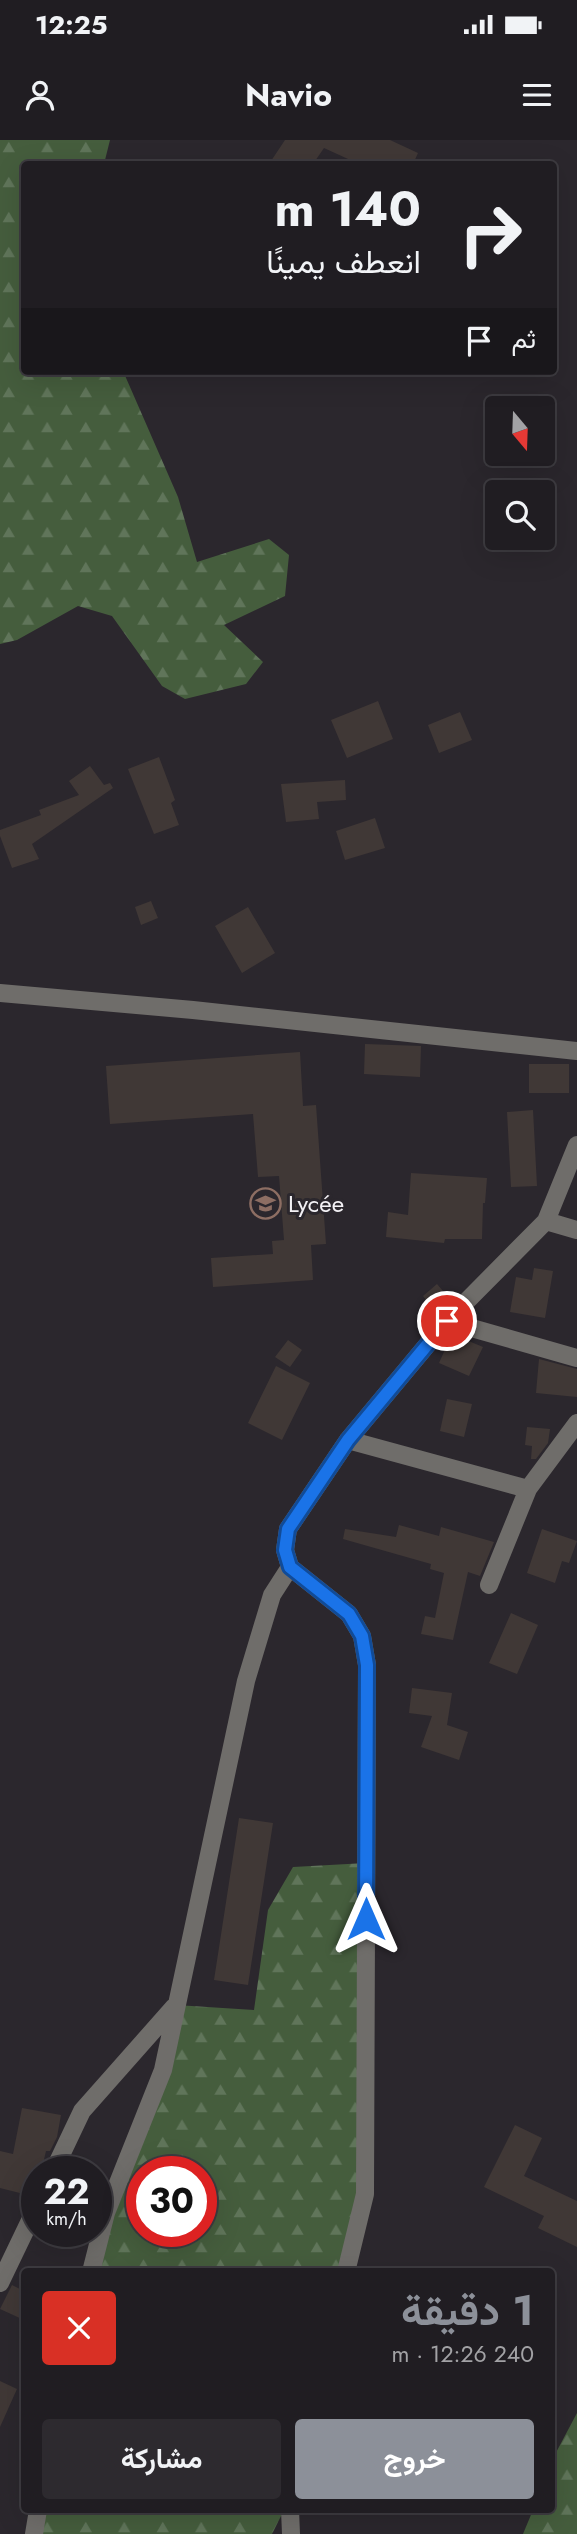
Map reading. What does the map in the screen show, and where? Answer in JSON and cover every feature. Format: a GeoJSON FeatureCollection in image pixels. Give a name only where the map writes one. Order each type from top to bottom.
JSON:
{"type":"FeatureCollection","features":[{"type":"Feature","properties":{"kind":"street"},"geometry":{"type":"LineString","coordinates":[[0,993],[193,1010],[577,1051]]}},
{"type":"Feature","properties":{"kind":"street"},"geometry":{"type":"LineString","coordinates":[[347,2268],[365,2194],[367,1665],[362,1636],[349,1614],[290,1567],[285,1550],[288,1529],[348,1440],[447,1321],[545,1222],[577,1145]]}},
{"type":"Feature","properties":{"kind":"street"},"geometry":{"type":"LineString","coordinates":[[545,1222],[577,1230]]}},
{"type":"Feature","properties":{"kind":"street"},"geometry":{"type":"LineString","coordinates":[[447,1321],[577,1358]]}},
{"type":"Feature","properties":{"kind":"street"},"geometry":{"type":"LineString","coordinates":[[488,1585],[528,1489],[577,1423]]}},
{"type":"Feature","properties":{"kind":"street"},"geometry":{"type":"LineString","coordinates":[[348,1440],[528,1489]]}},
{"type":"Feature","properties":{"kind":"street"},"geometry":{"type":"LineString","coordinates":[[92,2268],[106,2213],[163,2070],[246,1681],[272,1595],[290,1567]]}},
{"type":"Feature","properties":{"kind":"street"},"geometry":{"type":"LineString","coordinates":[[61,2156],[82,2111],[176,2005]]}},
{"type":"Feature","properties":{"kind":"street"},"geometry":{"type":"LineString","coordinates":[[0,2283],[21,2239]]}},
{"type":"Feature","properties":{"kind":"street"},"geometry":{"type":"LineString","coordinates":[[34,2534],[38,2513]]}},
{"type":"Feature","properties":{"kind":"street"},"geometry":{"type":"LineString","coordinates":[[290,2513],[290,2534]]}},
{"type":"Feature","properties":{"kind":"green space"},"geometry":{"type":"Polygon","coordinates":[[[0,140],[110,140],[105,161],[21,161],[21,375],[125,375],[178,497],[197,562],[269,539],[289,555],[285,596],[224,625],[263,662],[246,684],[185,699],[162,686],[112,616],[78,606],[17,640],[0,644],[0,140]]]}},
{"type":"Feature","properties":{"kind":"green space"},"geometry":{"type":"Polygon","coordinates":[[[366,1863],[365,2194],[347,2268],[92,2268],[99,2247],[112,2247],[112,2206],[126,2162],[126,2247],[217,2247],[217,2156],[128,2156],[176,2005],[254,2010],[268,1910],[293,1867],[366,1863]]]}},
{"type":"Feature","properties":{"kind":"green space"},"geometry":{"type":"Polygon","coordinates":[[[577,2413],[577,2534],[523,2534],[532,2513],[555,2513],[555,2454],[577,2413]]]}},
{"type":"Feature","properties":{"kind":"green space"},"geometry":{"type":"Polygon","coordinates":[[[38,2513],[282,2513],[272,2534],[34,2534],[38,2513]]]}},
{"type":"Feature","properties":{"kind":"building"},"geometry":{"type":"Polygon","coordinates":[[[285,140],[390,140],[418,153],[414,161],[352,161],[324,148],[315,161],[271,161],[285,140]]]}},
{"type":"Feature","properties":{"kind":"building"},"geometry":{"type":"Polygon","coordinates":[[[378,701],[393,739],[347,758],[331,720],[378,701]]]}},
{"type":"Feature","properties":{"kind":"building"},"geometry":{"type":"Polygon","coordinates":[[[460,712],[472,740],[439,753],[428,725],[460,712]]]}},
{"type":"Feature","properties":{"kind":"building"},"geometry":{"type":"Polygon","coordinates":[[[159,757],[175,800],[171,803],[179,825],[154,834],[128,769],[159,757]]]}},
{"type":"Feature","properties":{"kind":"building"},"geometry":{"type":"Polygon","coordinates":[[[90,766],[104,785],[110,783],[113,788],[32,844],[39,859],[12,868],[0,830],[41,815],[39,810],[79,795],[69,781],[90,766]]]}},
{"type":"Feature","properties":{"kind":"building"},"geometry":{"type":"Polygon","coordinates":[[[345,780],[346,800],[317,802],[319,819],[286,822],[281,784],[345,780]]]}},
{"type":"Feature","properties":{"kind":"building"},"geometry":{"type":"Polygon","coordinates":[[[375,818],[385,848],[345,860],[336,831],[375,818]]]}},
{"type":"Feature","properties":{"kind":"building"},"geometry":{"type":"Polygon","coordinates":[[[151,901],[158,918],[141,925],[135,907],[151,901]]]}},
{"type":"Feature","properties":{"kind":"building"},"geometry":{"type":"Polygon","coordinates":[[[248,907],[275,953],[242,973],[215,926],[248,907]]]}},
{"type":"Feature","properties":{"kind":"building"},"geometry":{"type":"Polygon","coordinates":[[[365,1044],[421,1046],[420,1077],[364,1074],[365,1044]]]}},
{"type":"Feature","properties":{"kind":"building"},"geometry":{"type":"Polygon","coordinates":[[[300,1052],[303,1106],[316,1105],[326,1244],[311,1245],[313,1280],[213,1287],[211,1258],[273,1254],[272,1241],[284,1240],[279,1176],[258,1177],[253,1114],[110,1124],[106,1066],[300,1052]]]}},
{"type":"Feature","properties":{"kind":"building"},"geometry":{"type":"Polygon","coordinates":[[[529,1064],[569,1064],[569,1093],[529,1093],[529,1064]]]}},
{"type":"Feature","properties":{"kind":"building"},"geometry":{"type":"Polygon","coordinates":[[[533,1110],[537,1186],[511,1187],[507,1112],[533,1110]]]}},
{"type":"Feature","properties":{"kind":"building"},"geometry":{"type":"Polygon","coordinates":[[[411,1173],[487,1178],[482,1239],[445,1239],[444,1243],[386,1237],[388,1212],[408,1215],[411,1173]]]}},
{"type":"Feature","properties":{"kind":"building"},"geometry":{"type":"Polygon","coordinates":[[[534,1268],[553,1271],[545,1318],[510,1312],[516,1277],[532,1280],[534,1268]]]}},
{"type":"Feature","properties":{"kind":"building"},"geometry":{"type":"Polygon","coordinates":[[[437,1284],[449,1298],[434,1310],[423,1296],[437,1284]]]}},
{"type":"Feature","properties":{"kind":"building"},"geometry":{"type":"Polygon","coordinates":[[[452,1334],[483,1347],[469,1376],[439,1363],[452,1334]]]}},
{"type":"Feature","properties":{"kind":"building"},"geometry":{"type":"Polygon","coordinates":[[[288,1340],[302,1350],[290,1367],[275,1357],[288,1340]]]}},
{"type":"Feature","properties":{"kind":"building"},"geometry":{"type":"Polygon","coordinates":[[[539,1359],[577,1369],[577,1397],[536,1393],[539,1359]]]}},
{"type":"Feature","properties":{"kind":"building"},"geometry":{"type":"Polygon","coordinates":[[[276,1366],[310,1383],[282,1440],[248,1423],[276,1366]]]}},
{"type":"Feature","properties":{"kind":"building"},"geometry":{"type":"Polygon","coordinates":[[[447,1399],[472,1404],[464,1437],[440,1431],[447,1399]]]}},
{"type":"Feature","properties":{"kind":"building"},"geometry":{"type":"Polygon","coordinates":[[[527,1427],[550,1429],[548,1443],[536,1459],[531,1459],[532,1446],[525,1445],[527,1427]]]}},
{"type":"Feature","properties":{"kind":"building"},"geometry":{"type":"Polygon","coordinates":[[[399,1525],[439,1536],[441,1527],[494,1542],[480,1576],[468,1572],[453,1640],[421,1634],[425,1616],[435,1618],[444,1573],[430,1569],[431,1564],[343,1539],[345,1529],[396,1537],[399,1525]]]}},
{"type":"Feature","properties":{"kind":"building"},"geometry":{"type":"Polygon","coordinates":[[[542,1529],[577,1541],[569,1563],[562,1561],[555,1583],[527,1573],[542,1529]]]}},
{"type":"Feature","properties":{"kind":"building"},"geometry":{"type":"Polygon","coordinates":[[[511,1613],[538,1625],[517,1674],[489,1663],[511,1613]]]}},
{"type":"Feature","properties":{"kind":"building"},"geometry":{"type":"Polygon","coordinates":[[[412,1688],[452,1693],[447,1725],[468,1732],[459,1760],[421,1747],[432,1716],[409,1713],[412,1688]]]}},
{"type":"Feature","properties":{"kind":"building"},"geometry":{"type":"Polygon","coordinates":[[[239,1818],[273,1823],[248,1985],[214,1980],[239,1818]]]}},
{"type":"Feature","properties":{"kind":"building"},"geometry":{"type":"Polygon","coordinates":[[[22,2108],[61,2115],[57,2137],[50,2151],[46,2151],[45,2156],[21,2156],[21,2193],[0,2188],[0,2151],[13,2154],[22,2108]]]}},
{"type":"Feature","properties":{"kind":"building"},"geometry":{"type":"Polygon","coordinates":[[[515,2125],[542,2138],[524,2176],[577,2201],[577,2247],[538,2228],[544,2216],[484,2187],[515,2125]]]}},
{"type":"Feature","properties":{"kind":"building"},"geometry":{"type":"Polygon","coordinates":[[[12,2285],[21,2290],[21,2319],[0,2309],[12,2285]]]}},
{"type":"Feature","properties":{"kind":"building"},"geometry":{"type":"Polygon","coordinates":[[[0,2381],[17,2389],[0,2427],[0,2381]]]}},
{"type":"Feature","properties":{"kind":"place","name":"Lycée"},"geometry":{"type":"Point","coordinates":[265,1204]}},
{"type":"Feature","properties":{"kind":"route"},"geometry":{"type":"LineString","coordinates":[[366,1919],[367,1665],[362,1636],[349,1614],[290,1567],[285,1550],[288,1529],[348,1440],[447,1321]]}}]}
